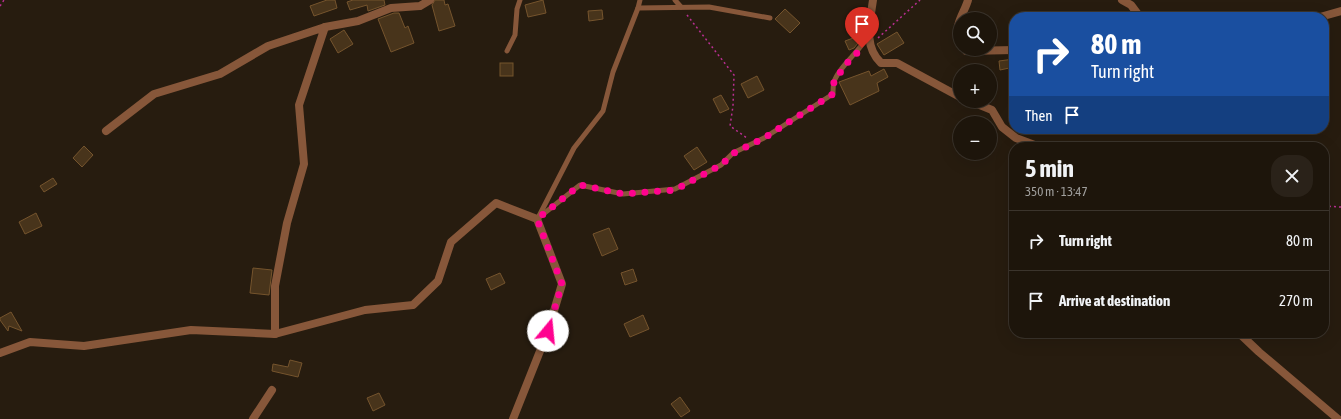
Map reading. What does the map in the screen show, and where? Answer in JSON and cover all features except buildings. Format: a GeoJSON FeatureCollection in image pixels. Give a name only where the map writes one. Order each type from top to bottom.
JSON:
{"type":"FeatureCollection","features":[{"type":"Feature","properties":{"kind":"street"},"geometry":{"type":"LineString","coordinates":[[106,131],[154,94],[220,74],[268,46],[325,27],[358,21],[391,8],[420,6],[430,0]]}},
{"type":"Feature","properties":{"kind":"street"},"geometry":{"type":"LineString","coordinates":[[873,0],[870,40],[874,56],[881,63],[897,63],[953,93]]}},
{"type":"Feature","properties":{"kind":"street"},"geometry":{"type":"LineString","coordinates":[[963,12],[968,0]]}},
{"type":"Feature","properties":{"kind":"street"},"geometry":{"type":"LineString","coordinates":[[1122,0],[1131,6],[1136,12]]}},
{"type":"Feature","properties":{"kind":"street"},"geometry":{"type":"LineString","coordinates":[[1329,14],[1341,11]]}},
{"type":"Feature","properties":{"kind":"street"},"geometry":{"type":"LineString","coordinates":[[275,334],[275,286],[286,223],[304,164],[298,105],[325,27]]}},
{"type":"Feature","properties":{"kind":"street"},"geometry":{"type":"LineString","coordinates":[[997,50],[1009,50]]}},
{"type":"Feature","properties":{"kind":"street"},"geometry":{"type":"LineString","coordinates":[[987,108],[992,110],[1002,127],[1009,132]]}},
{"type":"Feature","properties":{"kind":"street"},"geometry":{"type":"LineString","coordinates":[[1011,134],[1016,138],[1027,142]]}},
{"type":"Feature","properties":{"kind":"street"},"geometry":{"type":"LineString","coordinates":[[0,354],[30,342],[84,346],[191,330],[275,334],[365,310],[413,305],[438,281],[451,242],[496,203],[537,219],[562,284],[548,331],[513,419]]}},
{"type":"Feature","properties":{"kind":"street"},"geometry":{"type":"LineString","coordinates":[[1244,338],[1264,357],[1338,419]]}},
{"type":"Feature","properties":{"kind":"street"},"geometry":{"type":"LineString","coordinates":[[253,419],[272,390]]}},
{"type":"Feature","properties":{"kind":"lane"},"geometry":{"type":"LineString","coordinates":[[507,51],[515,35],[517,9],[520,0]]}},
{"type":"Feature","properties":{"kind":"lane"},"geometry":{"type":"LineString","coordinates":[[537,219],[574,148],[603,112],[613,72],[640,0]]}},
{"type":"Feature","properties":{"kind":"lane"},"geometry":{"type":"LineString","coordinates":[[675,0],[681,8]]}},
{"type":"Feature","properties":{"kind":"lane"},"geometry":{"type":"LineString","coordinates":[[638,8],[709,7],[770,18]]}},
{"type":"Feature","properties":{"kind":"lane"},"geometry":{"type":"LineString","coordinates":[[537,219],[580,185],[624,194],[675,190],[721,165],[734,153],[754,143],[833,94],[834,81],[848,62],[870,40]]}},
{"type":"Feature","properties":{"kind":"path"},"geometry":{"type":"LineString","coordinates":[[0,6],[4,0]]}},
{"type":"Feature","properties":{"kind":"path"},"geometry":{"type":"LineString","coordinates":[[870,40],[920,0]]}},
{"type":"Feature","properties":{"kind":"path"},"geometry":{"type":"LineString","coordinates":[[681,8],[734,75],[733,106],[730,126],[754,143]]}},
{"type":"Feature","properties":{"kind":"path"},"geometry":{"type":"LineString","coordinates":[[1329,206],[1341,207]]}},
{"type":"Feature","properties":{"kind":"route"},"geometry":{"type":"LineString","coordinates":[[548,331],[562,284],[537,219],[580,185],[624,194],[675,190],[721,165],[734,153],[764,138],[833,94],[834,81],[848,62],[862,48]]}}]}
